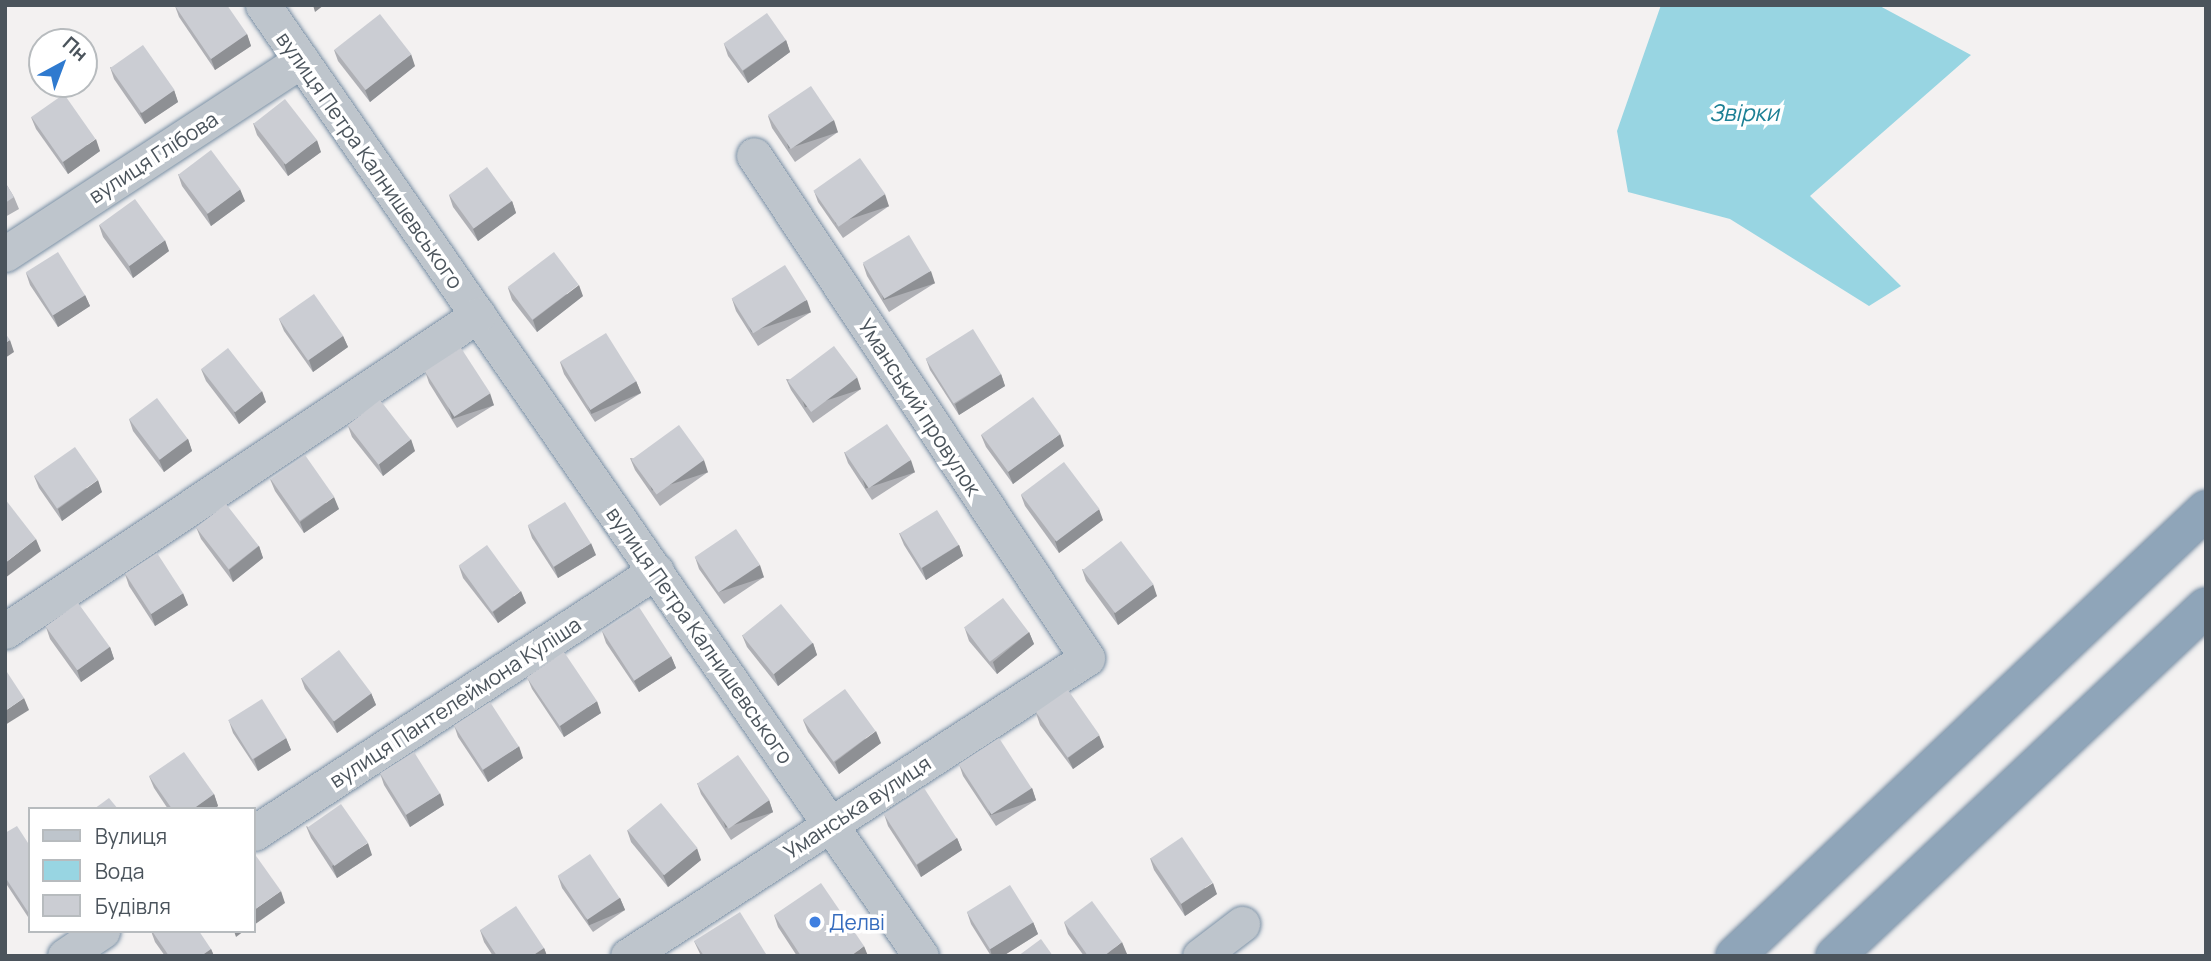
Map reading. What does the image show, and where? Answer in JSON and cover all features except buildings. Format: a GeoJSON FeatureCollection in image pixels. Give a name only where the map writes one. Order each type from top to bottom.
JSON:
{"type":"FeatureCollection","features":[{"type":"Feature","properties":{"kind":"highway"},"geometry":{"type":"LineString","coordinates":[[1735,956],[2206,510]]}},
{"type":"Feature","properties":{"kind":"highway"},"geometry":{"type":"LineString","coordinates":[[1835,956],[2206,607]]}},
{"type":"Feature","properties":{"kind":"street","name":"вулиця Петра Калнишевського"},"geometry":{"type":"LineString","coordinates":[[263,5],[921,956]]}},
{"type":"Feature","properties":{"kind":"street","name":"вулиця Глібова"},"geometry":{"type":"LineString","coordinates":[[5,254],[301,60]]}},
{"type":"Feature","properties":{"kind":"street","name":"Уманський провулок"},"geometry":{"type":"LineString","coordinates":[[754,155],[1087,659]]}},
{"type":"Feature","properties":{"kind":"street"},"geometry":{"type":"LineString","coordinates":[[5,631],[478,315]]}},
{"type":"Feature","properties":{"kind":"street","name":"вулиця Пантелеймона Куліша"},"geometry":{"type":"LineString","coordinates":[[256,832],[656,571]]}},
{"type":"Feature","properties":{"kind":"street","name":"Уманська вулиця"},"geometry":{"type":"LineString","coordinates":[[628,956],[1087,659]]}},
{"type":"Feature","properties":{"kind":"street"},"geometry":{"type":"LineString","coordinates":[[1200,956],[1242,924]]}},
{"type":"Feature","properties":{"kind":"street"},"geometry":{"type":"LineString","coordinates":[[65,956],[100,933]]}},
{"type":"Feature","properties":{"kind":"water","name":"Звірки"},"geometry":{"type":"Polygon","coordinates":[[[1661,5],[1878,5],[1971,55],[1810,196],[1901,286],[1869,306],[1730,219],[1628,192],[1617,131],[1661,5]]]}},
{"type":"Feature","properties":{"kind":"place","name":"Делві"},"geometry":{"type":"Point","coordinates":[815,922]}}]}
